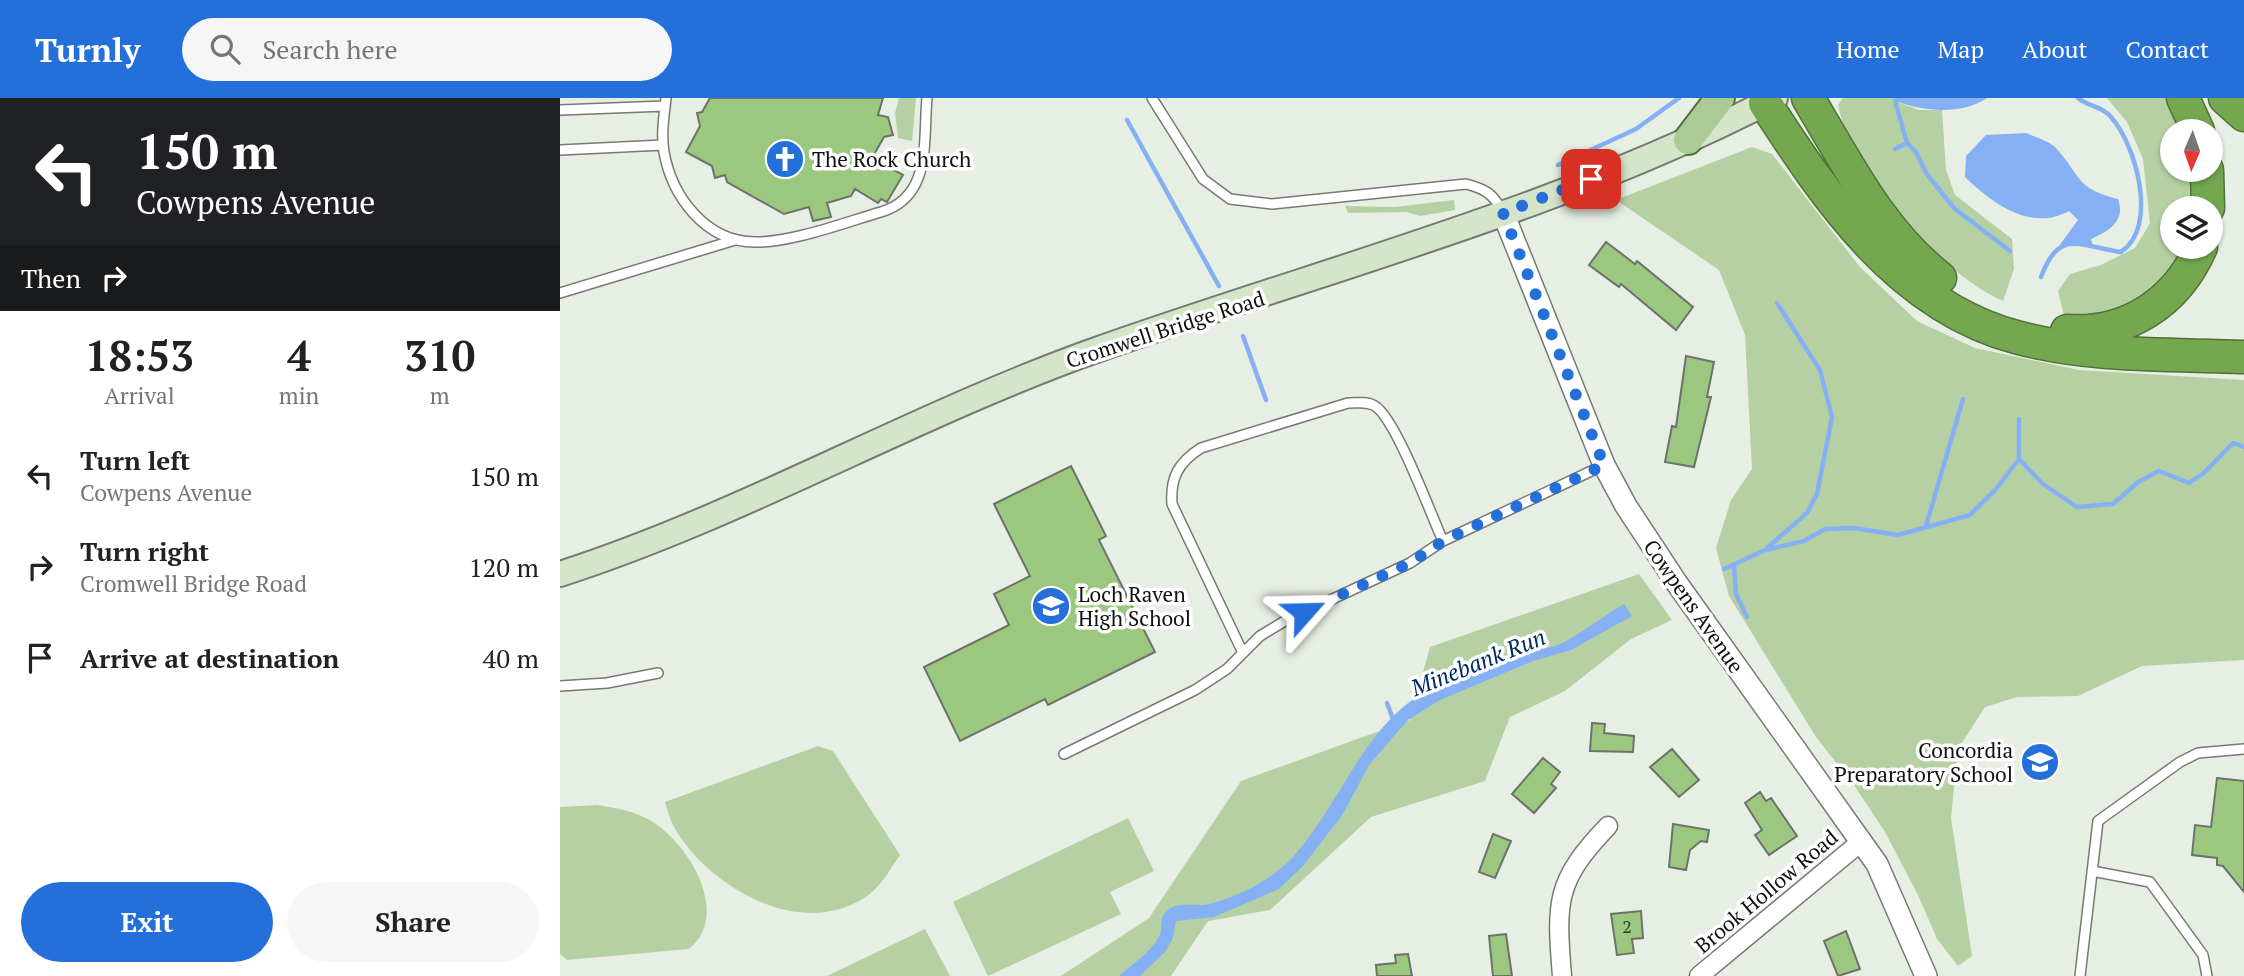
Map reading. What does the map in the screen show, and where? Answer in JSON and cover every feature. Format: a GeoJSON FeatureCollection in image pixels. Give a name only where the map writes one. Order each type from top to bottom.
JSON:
{"type":"FeatureCollection","features":[{"type":"Feature","properties":{"kind":"highway"},"geometry":{"type":"LineString","coordinates":[[1808,98],[1875,210],[1900,241],[1928,269],[1964,295],[2016,319],[2037,326],[2082,332],[2126,323],[2147,313],[2167,298],[2183,280],[2194,259]]}},
{"type":"Feature","properties":{"kind":"highway"},"geometry":{"type":"LineString","coordinates":[[2183,98],[2193,119]]}},
{"type":"Feature","properties":{"kind":"highway"},"geometry":{"type":"LineString","coordinates":[[2225,98],[2244,116]]}},
{"type":"Feature","properties":{"kind":"highway"},"geometry":{"type":"LineString","coordinates":[[1767,100],[1810,172],[1860,234],[1886,261],[1929,295],[1961,315],[2015,337],[2048,344],[2134,353],[2244,357]]}},
{"type":"Feature","properties":{"kind":"main road"},"geometry":{"type":"LineString","coordinates":[[1688,140],[1720,98]]}},
{"type":"Feature","properties":{"kind":"main road","name":"Cromwell Bridge Road"},"geometry":{"type":"LineString","coordinates":[[560,574],[705,520],[1019,379],[1100,349],[1341,271],[1503,213],[1688,140],[1767,100]]}},
{"type":"Feature","properties":{"kind":"street","name":"Cowpens Avenue"},"geometry":{"type":"LineString","coordinates":[[1503,213],[1604,465],[1650,545],[1862,841],[1892,893],[1926,976]]}},
{"type":"Feature","properties":{"kind":"street"},"geometry":{"type":"LineString","coordinates":[[1562,976],[1559,936],[1562,893],[1582,853],[1608,826]]}},
{"type":"Feature","properties":{"kind":"street","name":"Brook Hollow Road"},"geometry":{"type":"LineString","coordinates":[[1699,976],[1862,841]]}},
{"type":"Feature","properties":{"kind":"lane"},"geometry":{"type":"LineString","coordinates":[[560,293],[736,240],[773,241],[898,207],[909,198],[919,176],[927,98]]}},
{"type":"Feature","properties":{"kind":"lane"},"geometry":{"type":"LineString","coordinates":[[1152,98],[1203,179],[1230,199],[1272,204],[1466,184],[1484,188],[1494,196],[1503,213]]}},
{"type":"Feature","properties":{"kind":"lane"},"geometry":{"type":"LineString","coordinates":[[560,110],[665,102],[663,145],[671,178],[687,207],[706,226],[736,240]]}},
{"type":"Feature","properties":{"kind":"lane"},"geometry":{"type":"LineString","coordinates":[[560,150],[663,145]]}},
{"type":"Feature","properties":{"kind":"lane"},"geometry":{"type":"LineString","coordinates":[[1243,653],[1172,504],[1171,489],[1176,472],[1185,459],[1201,448],[1348,403],[1373,405],[1383,413],[1394,433],[1443,541]]}},
{"type":"Feature","properties":{"kind":"lane"},"geometry":{"type":"LineString","coordinates":[[1064,754],[1195,690],[1243,653],[1260,636],[1283,622],[1410,563],[1443,541],[1604,465]]}},
{"type":"Feature","properties":{"kind":"lane"},"geometry":{"type":"LineString","coordinates":[[560,686],[607,683],[658,673]]}},
{"type":"Feature","properties":{"kind":"lane"},"geometry":{"type":"LineString","coordinates":[[2080,976],[2098,821],[2180,762],[2199,754],[2244,749]]}},
{"type":"Feature","properties":{"kind":"lane"},"geometry":{"type":"LineString","coordinates":[[2092,871],[2150,882],[2203,955],[2207,976]]}},
{"type":"Feature","properties":{"kind":"green space"},"geometry":{"type":"Polygon","coordinates":[[[899,98],[916,98],[912,141],[898,138],[895,113],[899,98]]]}},
{"type":"Feature","properties":{"kind":"green space"},"geometry":{"type":"Polygon","coordinates":[[[1843,98],[1895,98],[1895,101],[1919,110],[1942,110],[1946,170],[1955,195],[2012,239],[2014,269],[2003,301],[1978,288],[1952,268],[1902,218],[1879,189],[1860,160],[1846,131],[1838,105],[1843,98]]]}},
{"type":"Feature","properties":{"kind":"green space"},"geometry":{"type":"Polygon","coordinates":[[[2107,98],[2168,98],[2179,119],[2160,119],[2160,182],[2194,182],[2195,196],[2160,196],[2160,259],[2180,259],[2160,290],[2130,311],[2065,320],[2058,291],[2070,274],[2101,265],[2135,248],[2150,223],[2143,159],[2127,122],[2107,98]]]}},
{"type":"Feature","properties":{"kind":"green space"},"geometry":{"type":"Polygon","coordinates":[[[1752,147],[1772,154],[1860,267],[1917,321],[1975,348],[2079,370],[2244,380],[2244,660],[2142,666],[2078,696],[2017,697],[1985,707],[1958,749],[1951,818],[1972,956],[1958,966],[1937,939],[1919,897],[1885,832],[1856,788],[1816,737],[1729,596],[1716,548],[1731,500],[1752,469],[1745,335],[1719,270],[1616,200],[1752,147]]]}},
{"type":"Feature","properties":{"kind":"green space"},"geometry":{"type":"Polygon","coordinates":[[[1454,200],[1455,210],[1420,216],[1407,212],[1348,213],[1345,206],[1395,207],[1454,200]]]}},
{"type":"Feature","properties":{"kind":"green space"},"geometry":{"type":"Polygon","coordinates":[[[1639,574],[1672,620],[1631,639],[1565,691],[1510,717],[1485,781],[1371,817],[1270,910],[1208,921],[1171,976],[1061,976],[1149,918],[1241,781],[1410,720],[1430,647],[1639,574]]]}},
{"type":"Feature","properties":{"kind":"green space"},"geometry":{"type":"Polygon","coordinates":[[[818,746],[833,751],[900,855],[871,893],[846,907],[819,913],[791,911],[764,903],[737,890],[714,873],[693,853],[677,832],[665,802],[818,746]]]}},
{"type":"Feature","properties":{"kind":"green space"},"geometry":{"type":"Polygon","coordinates":[[[597,805],[633,813],[653,822],[680,847],[692,864],[701,881],[706,900],[706,918],[701,934],[689,949],[567,960],[560,954],[560,807],[597,805]]]}},
{"type":"Feature","properties":{"kind":"green space"},"geometry":{"type":"Polygon","coordinates":[[[1128,818],[1154,871],[1110,892],[1121,914],[988,976],[953,902],[1128,818]]]}},
{"type":"Feature","properties":{"kind":"green space"},"geometry":{"type":"Polygon","coordinates":[[[925,929],[950,976],[827,976],[925,929]]]}},
{"type":"Feature","properties":{"kind":"water"},"geometry":{"type":"Polygon","coordinates":[[[1895,98],[1987,98],[1966,107],[1942,110],[1906,104],[1895,101],[1895,98]]]}},
{"type":"Feature","properties":{"kind":"water"},"geometry":{"type":"Polygon","coordinates":[[[2026,133],[2053,146],[2086,186],[2118,199],[2118,219],[2110,229],[2091,239],[2093,246],[2059,246],[2078,220],[2069,211],[2055,217],[2027,217],[2000,205],[1965,177],[1966,156],[1986,135],[2026,133]]]}},
{"type":"Feature","properties":{"kind":"water","name":"Minebank Run"},"geometry":{"type":"Polygon","coordinates":[[[1624,604],[1632,616],[1571,650],[1533,661],[1440,700],[1408,720],[1369,765],[1343,814],[1303,866],[1279,889],[1214,917],[1176,921],[1173,938],[1165,952],[1140,976],[1119,976],[1153,946],[1160,934],[1163,915],[1172,907],[1209,904],[1232,897],[1264,881],[1292,858],[1325,814],[1368,746],[1404,706],[1427,690],[1478,666],[1517,653],[1560,644],[1624,604]]]}},
{"type":"Feature","properties":{"kind":"building","name":"The Rock Church"},"geometry":{"type":"Polygon","coordinates":[[[710,98],[883,98],[878,115],[888,117],[893,135],[884,137],[872,158],[903,175],[887,202],[881,199],[878,203],[855,189],[851,196],[827,203],[831,217],[813,221],[809,207],[784,214],[727,182],[725,175],[715,178],[712,166],[686,152],[700,126],[697,113],[702,112],[710,98]]]}},
{"type":"Feature","properties":{"kind":"building"},"geometry":{"type":"Polygon","coordinates":[[[1606,242],[1635,264],[1637,261],[1693,307],[1676,330],[1621,284],[1619,287],[1589,265],[1606,242]]]}},
{"type":"Feature","properties":{"kind":"building"},"geometry":{"type":"Polygon","coordinates":[[[1686,356],[1714,362],[1707,397],[1711,397],[1694,467],[1665,462],[1672,426],[1676,427],[1686,356]]]}},
{"type":"Feature","properties":{"kind":"building"},"geometry":{"type":"Polygon","coordinates":[[[1071,466],[1106,536],[1099,540],[1155,652],[1048,705],[1045,699],[960,741],[924,667],[1009,625],[994,594],[1030,576],[994,504],[1071,466]]]}},
{"type":"Feature","properties":{"kind":"building"},"geometry":{"type":"Polygon","coordinates":[[[1592,723],[1605,724],[1604,733],[1634,736],[1633,752],[1590,751],[1592,723]]]}},
{"type":"Feature","properties":{"kind":"building"},"geometry":{"type":"Polygon","coordinates":[[[1672,749],[1699,780],[1679,797],[1650,767],[1672,749]]]}},
{"type":"Feature","properties":{"kind":"building"},"geometry":{"type":"Polygon","coordinates":[[[1543,758],[1560,772],[1551,784],[1556,788],[1534,813],[1512,794],[1543,758]]]}},
{"type":"Feature","properties":{"kind":"building"},"geometry":{"type":"Polygon","coordinates":[[[2217,778],[2244,781],[2244,892],[2223,866],[2217,865],[2217,858],[2192,855],[2195,825],[2211,827],[2217,778]]]}},
{"type":"Feature","properties":{"kind":"building"},"geometry":{"type":"Polygon","coordinates":[[[1760,792],[1766,801],[1771,798],[1797,836],[1769,855],[1755,835],[1762,830],[1745,803],[1760,792]]]}},
{"type":"Feature","properties":{"kind":"building"},"geometry":{"type":"Polygon","coordinates":[[[1673,824],[1709,830],[1707,842],[1701,841],[1690,850],[1686,870],[1669,867],[1673,824]]]}},
{"type":"Feature","properties":{"kind":"building"},"geometry":{"type":"Polygon","coordinates":[[[1493,834],[1511,841],[1495,878],[1479,872],[1493,834]]]}},
{"type":"Feature","properties":{"kind":"building"},"geometry":{"type":"Polygon","coordinates":[[[1641,911],[1643,938],[1632,939],[1634,953],[1617,955],[1611,914],[1641,911]]]}},
{"type":"Feature","properties":{"kind":"building"},"geometry":{"type":"Polygon","coordinates":[[[1846,931],[1860,969],[1838,976],[1824,941],[1846,931]]]}},
{"type":"Feature","properties":{"kind":"building"},"geometry":{"type":"Polygon","coordinates":[[[1506,934],[1512,976],[1493,976],[1489,936],[1506,934]]]}},
{"type":"Feature","properties":{"kind":"building"},"geometry":{"type":"Polygon","coordinates":[[[1408,954],[1412,976],[1377,976],[1376,965],[1396,963],[1395,955],[1408,954]]]}},
{"type":"Feature","properties":{"kind":"waterway"},"geometry":{"type":"LineString","coordinates":[[1558,165],[1636,129],[1679,98]]}},
{"type":"Feature","properties":{"kind":"waterway"},"geometry":{"type":"LineString","coordinates":[[2041,277],[2055,252],[2063,246],[2082,244],[2121,252],[2133,240],[2139,224],[2140,186],[2128,146],[2108,114],[2078,98]]}},
{"type":"Feature","properties":{"kind":"waterway"},"geometry":{"type":"LineString","coordinates":[[1895,101],[1907,143],[1916,152],[1926,173],[1954,208],[2010,251]]}},
{"type":"Feature","properties":{"kind":"waterway"},"geometry":{"type":"LineString","coordinates":[[1127,120],[1219,286]]}},
{"type":"Feature","properties":{"kind":"waterway"},"geometry":{"type":"LineString","coordinates":[[1895,149],[1907,143]]}},
{"type":"Feature","properties":{"kind":"waterway"},"geometry":{"type":"LineString","coordinates":[[1766,549],[1807,513],[1817,494],[1832,417],[1820,370],[1777,303]]}},
{"type":"Feature","properties":{"kind":"waterway"},"geometry":{"type":"LineString","coordinates":[[1243,336],[1266,400]]}},
{"type":"Feature","properties":{"kind":"waterway"},"geometry":{"type":"LineString","coordinates":[[1926,526],[1963,399]]}},
{"type":"Feature","properties":{"kind":"waterway"},"geometry":{"type":"LineString","coordinates":[[2019,419],[2019,459]]}},
{"type":"Feature","properties":{"kind":"waterway","name":"Minebank Run"},"geometry":{"type":"LineString","coordinates":[[1724,569],[1765,550],[1804,541],[1825,529],[1854,528],[1898,535],[1970,515],[1996,489],[2019,459],[2043,484],[2077,507],[2113,504],[2138,482],[2159,471],[2189,483],[2204,473],[2233,443],[2244,447]]}},
{"type":"Feature","properties":{"kind":"waterway"},"geometry":{"type":"LineString","coordinates":[[1734,566],[1736,594],[1747,617]]}},
{"type":"Feature","properties":{"kind":"waterway"},"geometry":{"type":"LineString","coordinates":[[1387,703],[1393,719]]}},
{"type":"Feature","properties":{"kind":"place","name":"The Rock Church"},"geometry":{"type":"Point","coordinates":[785,159]}},
{"type":"Feature","properties":{"kind":"place","name":"Loch Raven High School"},"geometry":{"type":"Point","coordinates":[1051,606]}},
{"type":"Feature","properties":{"kind":"place","name":"Concordia Preparatory School"},"geometry":{"type":"Point","coordinates":[2040,762]}},
{"type":"Feature","properties":{"kind":"route"},"geometry":{"type":"LineString","coordinates":[[1304,612],[1410,563],[1443,541],[1604,465],[1503,213],[1591,179]]}}]}
